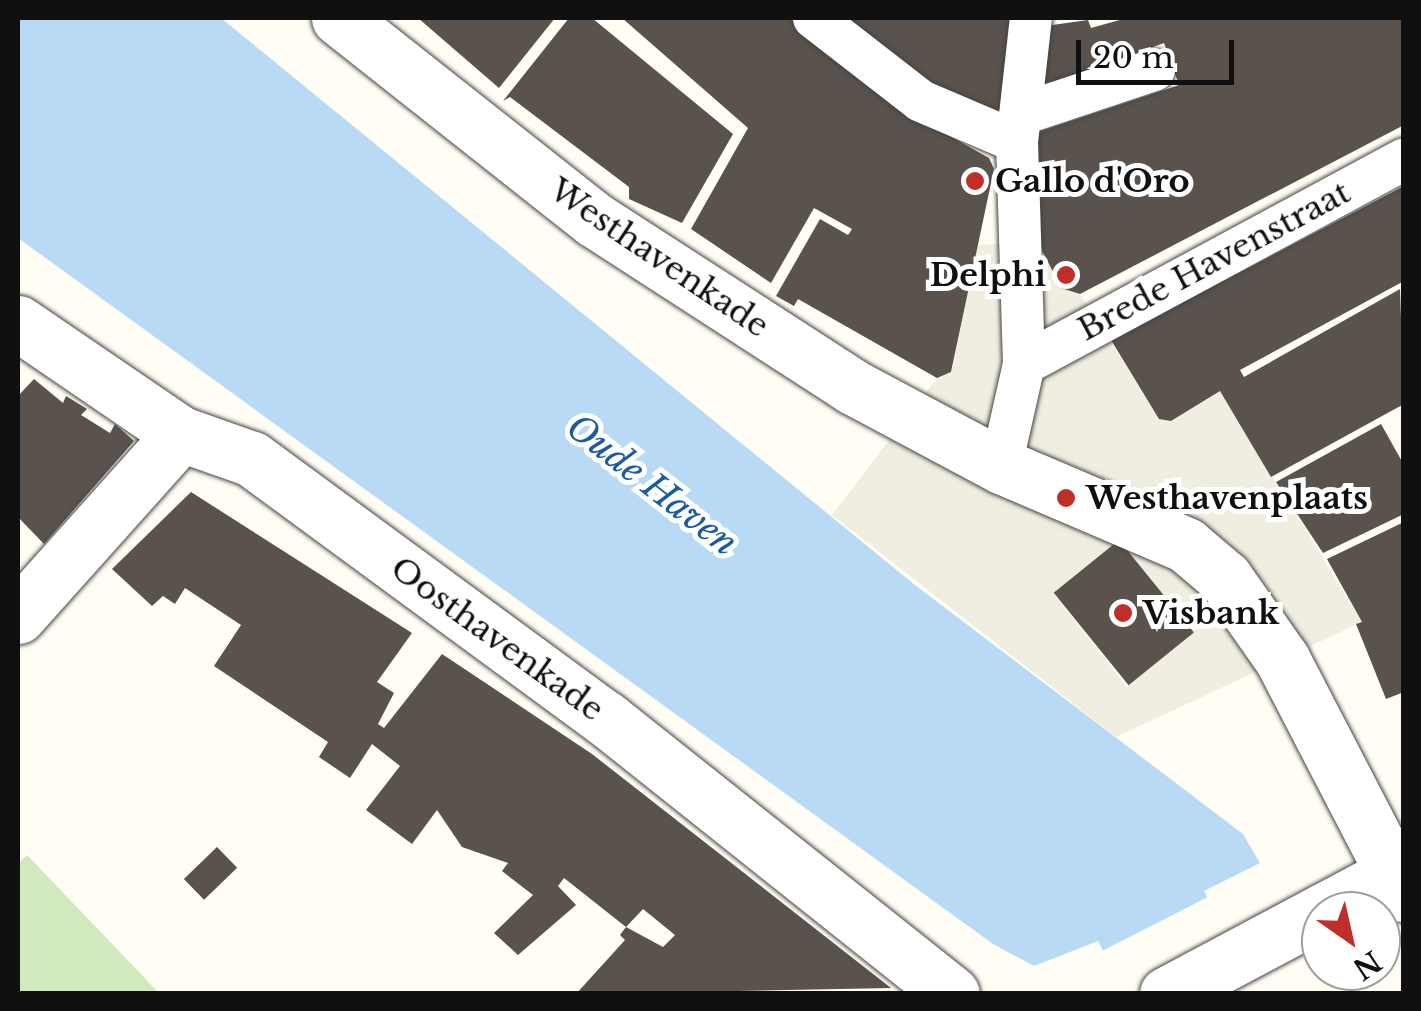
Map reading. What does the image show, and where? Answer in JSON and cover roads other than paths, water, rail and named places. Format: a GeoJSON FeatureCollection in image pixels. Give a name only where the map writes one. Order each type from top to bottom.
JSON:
{"type":"FeatureCollection","features":[{"type":"Feature","properties":{"kind":"street","name":"Westhavenkade"},"geometry":{"type":"LineString","coordinates":[[338,18],[662,266],[852,386],[1001,466]]}},
{"type":"Feature","properties":{"kind":"street"},"geometry":{"type":"LineString","coordinates":[[814,18],[921,101],[1019,128],[1154,70]]}},
{"type":"Feature","properties":{"kind":"street"},"geometry":{"type":"LineString","coordinates":[[1031,18],[1019,128],[1024,364],[1001,466],[1186,545],[1225,578],[1282,659],[1401,877],[1369,891]]}},
{"type":"Feature","properties":{"kind":"street","name":"Brede Havenstraat"},"geometry":{"type":"LineString","coordinates":[[1024,364],[1404,159]]}},
{"type":"Feature","properties":{"kind":"street","name":"Oosthavenkade"},"geometry":{"type":"LineString","coordinates":[[18,323],[180,434],[252,459],[605,718],[952,994]]}},
{"type":"Feature","properties":{"kind":"street"},"geometry":{"type":"LineString","coordinates":[[18,616],[180,434]]}},
{"type":"Feature","properties":{"kind":"street"},"geometry":{"type":"LineString","coordinates":[[1167,994],[1301,923]]}},
{"type":"Feature","properties":{"kind":"water","name":"Oude Haven"},"geometry":{"type":"Polygon","coordinates":[[[18,18],[221,18],[915,585],[1243,834],[1260,863],[1204,891],[1258,993],[1124,993],[1098,941],[1034,966],[993,944],[18,238],[18,18]]]}},
{"type":"Feature","properties":{"kind":"place","name":"Gallo d'Oro"},"geometry":{"type":"Point","coordinates":[975,181]}},
{"type":"Feature","properties":{"kind":"place","name":"Delphi"},"geometry":{"type":"Point","coordinates":[1066,275]}},
{"type":"Feature","properties":{"kind":"place","name":"Westhavenplaats"},"geometry":{"type":"Point","coordinates":[1066,498]}},
{"type":"Feature","properties":{"kind":"place","name":"Visbank"},"geometry":{"type":"Point","coordinates":[1123,613]}}]}
